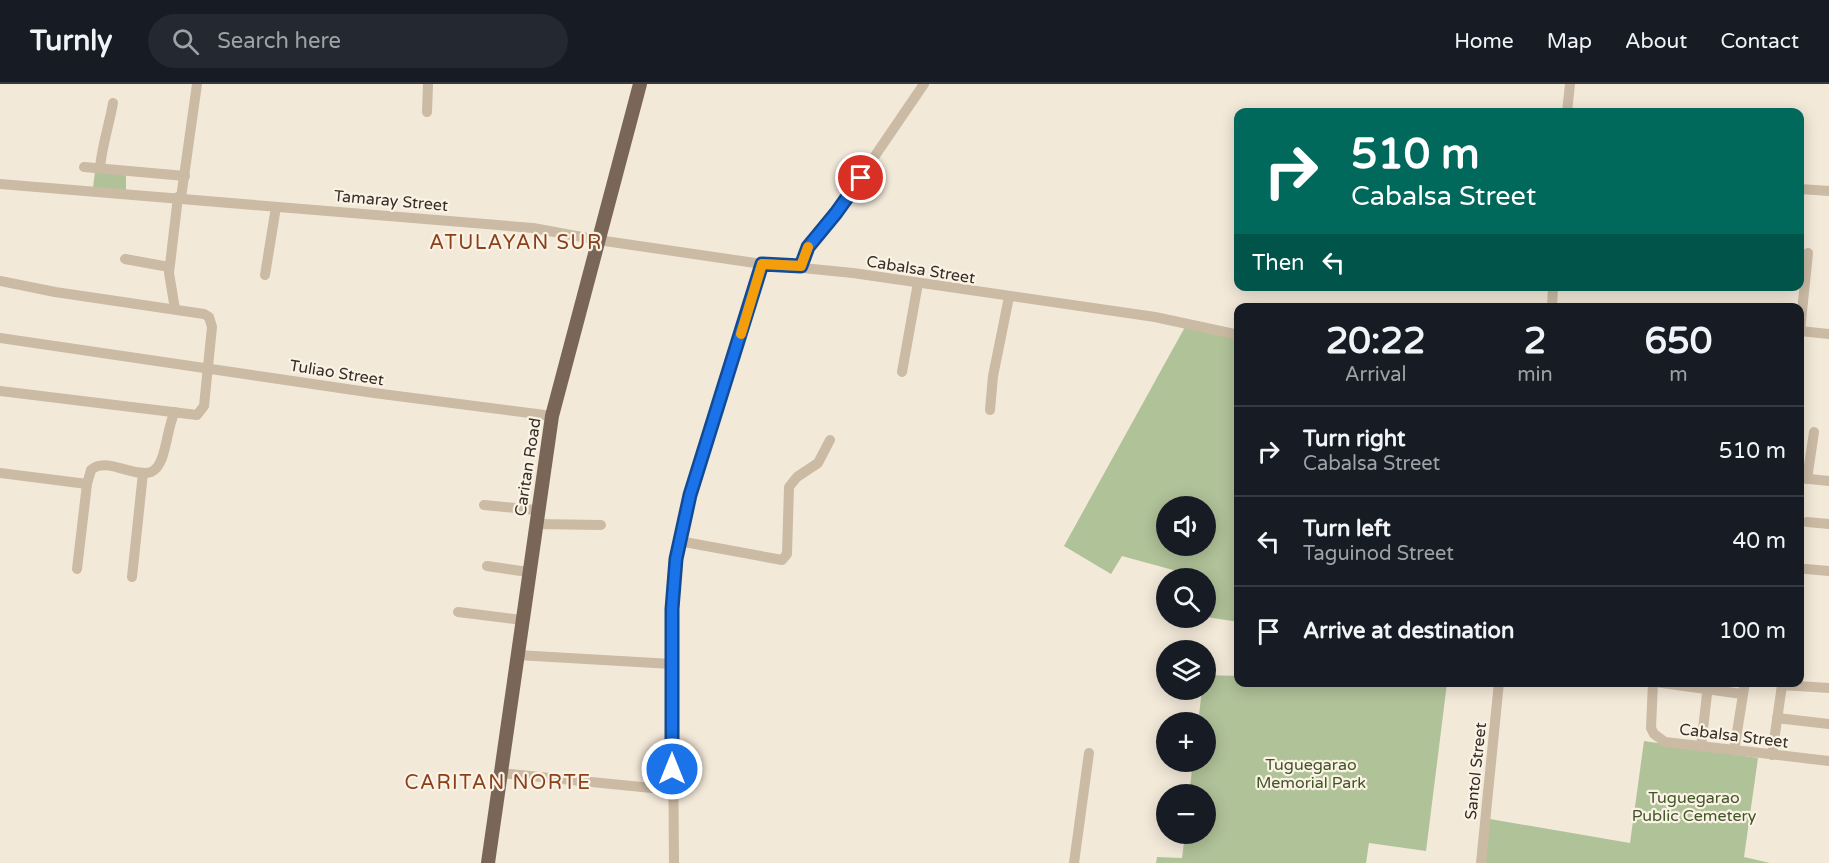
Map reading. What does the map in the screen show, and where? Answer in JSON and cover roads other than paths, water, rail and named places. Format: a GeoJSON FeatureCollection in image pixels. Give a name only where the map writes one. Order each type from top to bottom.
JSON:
{"type":"FeatureCollection","features":[{"type":"Feature","properties":{"kind":"main road","name":"Caritan Road"},"geometry":{"type":"LineString","coordinates":[[488,863],[552,416],[640,84]]}},
{"type":"Feature","properties":{"kind":"street"},"geometry":{"type":"LineString","coordinates":[[175,309],[169,267],[179,197],[185,176],[197,84]]}},
{"type":"Feature","properties":{"kind":"street"},"geometry":{"type":"LineString","coordinates":[[428,84],[428,112]]}},
{"type":"Feature","properties":{"kind":"street"},"geometry":{"type":"LineString","coordinates":[[801,266],[808,247],[836,213],[924,84]]}},
{"type":"Feature","properties":{"kind":"street"},"geometry":{"type":"LineString","coordinates":[[1567,108],[1570,84]]}},
{"type":"Feature","properties":{"kind":"street"},"geometry":{"type":"LineString","coordinates":[[100,168],[102,141],[107,132],[113,103]]}},
{"type":"Feature","properties":{"kind":"street"},"geometry":{"type":"LineString","coordinates":[[84,167],[185,176]]}},
{"type":"Feature","properties":{"kind":"street","name":"Tamaray Street"},"geometry":{"type":"LineString","coordinates":[[0,184],[515,226],[598,240]]}},
{"type":"Feature","properties":{"kind":"street"},"geometry":{"type":"LineString","coordinates":[[1804,189],[1829,191]]}},
{"type":"Feature","properties":{"kind":"street"},"geometry":{"type":"LineString","coordinates":[[265,275],[276,207]]}},
{"type":"Feature","properties":{"kind":"street","name":"Cabalsa Street"},"geometry":{"type":"LineString","coordinates":[[598,240],[762,264],[801,266],[1155,317],[1234,334]]}},
{"type":"Feature","properties":{"kind":"street"},"geometry":{"type":"LineString","coordinates":[[1803,303],[1808,254]]}},
{"type":"Feature","properties":{"kind":"street"},"geometry":{"type":"LineString","coordinates":[[125,259],[169,267]]}},
{"type":"Feature","properties":{"kind":"street"},"geometry":{"type":"LineString","coordinates":[[674,863],[673,578],[690,495],[762,264]]}},
{"type":"Feature","properties":{"kind":"street"},"geometry":{"type":"LineString","coordinates":[[0,281],[94,298],[175,309],[209,317],[212,327],[202,410],[197,415],[0,391]]}},
{"type":"Feature","properties":{"kind":"street"},"geometry":{"type":"LineString","coordinates":[[902,372],[918,283]]}},
{"type":"Feature","properties":{"kind":"street"},"geometry":{"type":"LineString","coordinates":[[990,410],[993,376],[1009,297]]}},
{"type":"Feature","properties":{"kind":"street"},"geometry":{"type":"LineString","coordinates":[[1804,331],[1829,334]]}},
{"type":"Feature","properties":{"kind":"street","name":"Tuliao Street"},"geometry":{"type":"LineString","coordinates":[[0,338],[374,393],[552,416]]}},
{"type":"Feature","properties":{"kind":"street"},"geometry":{"type":"LineString","coordinates":[[77,569],[87,484],[91,470],[98,466],[143,473],[153,471],[160,464],[175,412]]}},
{"type":"Feature","properties":{"kind":"street"},"geometry":{"type":"LineString","coordinates":[[1814,432],[1804,479],[1829,481]]}},
{"type":"Feature","properties":{"kind":"street"},"geometry":{"type":"LineString","coordinates":[[679,541],[782,560],[787,554],[789,487],[797,477],[818,463],[830,440]]}},
{"type":"Feature","properties":{"kind":"street"},"geometry":{"type":"LineString","coordinates":[[0,473],[87,484]]}},
{"type":"Feature","properties":{"kind":"street"},"geometry":{"type":"LineString","coordinates":[[132,577],[143,473]]}},
{"type":"Feature","properties":{"kind":"street"},"geometry":{"type":"LineString","coordinates":[[484,505],[537,510]]}},
{"type":"Feature","properties":{"kind":"street"},"geometry":{"type":"LineString","coordinates":[[1807,522],[1829,524]]}},
{"type":"Feature","properties":{"kind":"street"},"geometry":{"type":"LineString","coordinates":[[535,524],[601,525]]}},
{"type":"Feature","properties":{"kind":"street"},"geometry":{"type":"LineString","coordinates":[[487,566],[528,572]]}},
{"type":"Feature","properties":{"kind":"street"},"geometry":{"type":"LineString","coordinates":[[1806,569],[1829,571]]}},
{"type":"Feature","properties":{"kind":"street"},"geometry":{"type":"LineString","coordinates":[[458,612],[522,620]]}},
{"type":"Feature","properties":{"kind":"street"},"geometry":{"type":"LineString","coordinates":[[517,655],[672,663]]}},
{"type":"Feature","properties":{"kind":"street"},"geometry":{"type":"LineString","coordinates":[[1804,686],[1829,688]]}},
{"type":"Feature","properties":{"kind":"street","name":"Santol Street"},"geometry":{"type":"LineString","coordinates":[[1481,863],[1499,687]]}},
{"type":"Feature","properties":{"kind":"street","name":"Cabalsa Street"},"geometry":{"type":"LineString","coordinates":[[1653,687],[1650,720],[1654,734],[1665,742],[1829,761]]}},
{"type":"Feature","properties":{"kind":"street"},"geometry":{"type":"LineString","coordinates":[[1701,747],[1708,687]]}},
{"type":"Feature","properties":{"kind":"street"},"geometry":{"type":"LineString","coordinates":[[1712,687],[1742,694]]}},
{"type":"Feature","properties":{"kind":"street"},"geometry":{"type":"LineString","coordinates":[[1734,751],[1744,687]]}},
{"type":"Feature","properties":{"kind":"street"},"geometry":{"type":"LineString","coordinates":[[1772,755],[1782,687]]}},
{"type":"Feature","properties":{"kind":"street"},"geometry":{"type":"LineString","coordinates":[[1777,718],[1829,724]]}},
{"type":"Feature","properties":{"kind":"street"},"geometry":{"type":"LineString","coordinates":[[1074,863],[1089,753]]}},
{"type":"Feature","properties":{"kind":"street"},"geometry":{"type":"LineString","coordinates":[[500,773],[672,790]]}},
{"type":"Feature","properties":{"kind":"district","name":"ATULAYAN SUR"},"geometry":{"type":"Point","coordinates":[516,242]}},
{"type":"Feature","properties":{"kind":"district","name":"CARITAN NORTE"},"geometry":{"type":"Point","coordinates":[498,782]}},
{"type":"Feature","properties":{"kind":"park label","name":"Tuguegarao Memorial Park"},"geometry":{"type":"Point","coordinates":[1311,773]}},
{"type":"Feature","properties":{"kind":"park label","name":"Tuguegarao Public Cemetery"},"geometry":{"type":"Point","coordinates":[1694,806]}}]}
